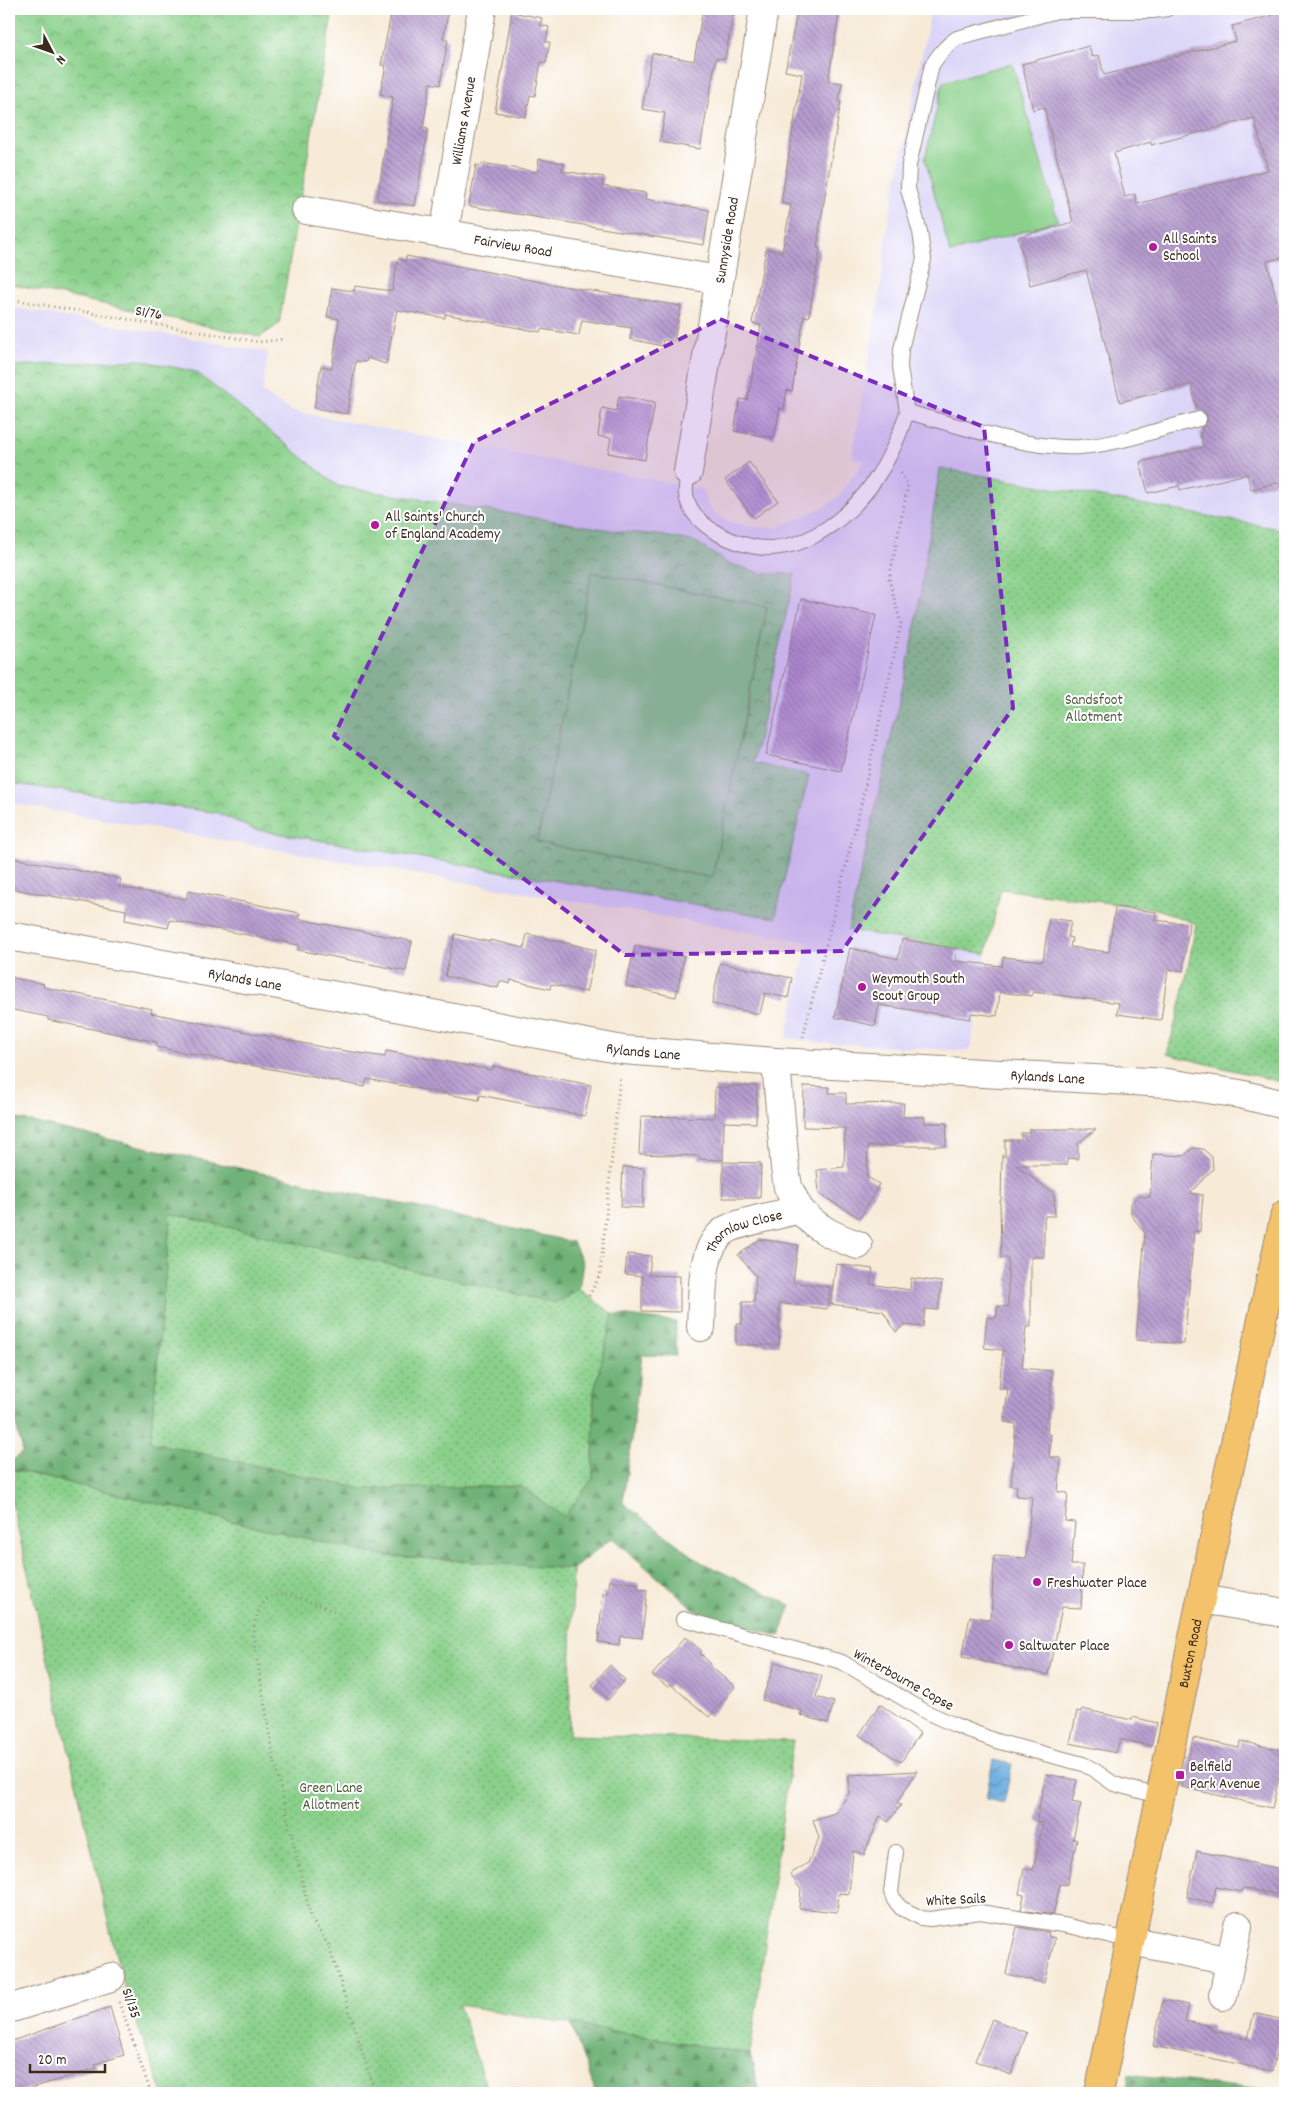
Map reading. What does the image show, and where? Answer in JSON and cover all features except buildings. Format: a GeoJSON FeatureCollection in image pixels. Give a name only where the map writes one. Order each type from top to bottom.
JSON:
{"type":"FeatureCollection","features":[{"type":"Feature","properties":{"kind":"highway","name":"Buxton Road"},"geometry":{"type":"LineString","coordinates":[[1099,2093],[1162,1797],[1201,1599],[1285,1214]]}},
{"type":"Feature","properties":{"kind":"street","name":"Williams Avenue"},"geometry":{"type":"LineString","coordinates":[[444,234],[482,9]]}},
{"type":"Feature","properties":{"kind":"street","name":"Sunnyside Road"},"geometry":{"type":"LineString","coordinates":[[688,472],[764,9]]}},
{"type":"Feature","properties":{"kind":"street","name":"Fairview Road"},"geometry":{"type":"LineString","coordinates":[[306,210],[719,280]]}},
{"type":"Feature","properties":{"kind":"street","name":"Rylands Lane"},"geometry":{"type":"LineString","coordinates":[[9,936],[623,1050],[787,1062],[1168,1083],[1240,1094],[1285,1105]]}},
{"type":"Feature","properties":{"kind":"street","name":"Thornlow Close"},"geometry":{"type":"LineString","coordinates":[[787,1062],[785,1168],[788,1186],[799,1209],[820,1229],[835,1238],[858,1245]]}},
{"type":"Feature","properties":{"kind":"street","name":"Thornlow Close"},"geometry":{"type":"LineString","coordinates":[[700,1327],[706,1259],[717,1236],[731,1227],[799,1209]]}},
{"type":"Feature","properties":{"kind":"street"},"geometry":{"type":"LineString","coordinates":[[1201,1599],[1285,1613]]}},
{"type":"Feature","properties":{"kind":"street"},"geometry":{"type":"LineString","coordinates":[[1223,1996],[1238,1926]]}},
{"type":"Feature","properties":{"kind":"street"},"geometry":{"type":"LineString","coordinates":[[1132,1941],[1230,1961]]}},
{"type":"Feature","properties":{"kind":"street"},"geometry":{"type":"LineString","coordinates":[[9,2009],[111,1977]]}},
{"type":"Feature","properties":{"kind":"lane"},"geometry":{"type":"LineString","coordinates":[[688,472],[686,496],[690,507],[700,519],[724,537],[755,546],[770,548],[799,542],[834,524],[850,511],[885,464],[900,434],[907,412],[900,367],[901,349],[924,259],[920,232],[908,189],[909,165],[932,65],[937,56],[956,38],[1057,11],[1154,11],[1167,9]]}},
{"type":"Feature","properties":{"kind":"lane"},"geometry":{"type":"LineString","coordinates":[[907,412],[1006,437],[1047,445],[1079,447],[1113,441],[1199,419]]}},
{"type":"Feature","properties":{"kind":"lane","name":"Winterbourne Copse"},"geometry":{"type":"LineString","coordinates":[[683,1619],[842,1662],[926,1712],[955,1725],[996,1741],[1083,1764],[1114,1784],[1162,1797]]}},
{"type":"Feature","properties":{"kind":"lane","name":"White Sails"},"geometry":{"type":"LineString","coordinates":[[896,1852],[891,1892],[894,1900],[901,1908],[921,1918],[930,1919],[980,1912],[1069,1926],[1132,1941]]}},
{"type":"Feature","properties":{"kind":"path","name":"S1/76"},"geometry":{"type":"LineString","coordinates":[[9,299],[259,342],[285,339]]}},
{"type":"Feature","properties":{"kind":"path"},"geometry":{"type":"LineString","coordinates":[[787,1062],[861,804],[901,624],[889,579],[908,485],[901,473],[885,464]]}},
{"type":"Feature","properties":{"kind":"path"},"geometry":{"type":"LineString","coordinates":[[590,1296],[600,1275],[623,1050]]}},
{"type":"Feature","properties":{"kind":"path"},"geometry":{"type":"LineString","coordinates":[[334,1611],[292,1595],[279,1594],[269,1598],[260,1607],[254,1620],[253,1635],[274,1760],[311,1918],[330,1946],[375,2093]]}},
{"type":"Feature","properties":{"kind":"path","name":"S1/135"},"geometry":{"type":"LineString","coordinates":[[111,1977],[151,2093]]}},
{"type":"Feature","properties":{"kind":"highlighted area"},"geometry":{"type":"Polygon","coordinates":[[[720,319],[984,427],[1013,708],[842,951],[625,955],[334,736],[474,442],[720,319]]]}},
{"type":"Feature","properties":{"kind":"shaded area","name":"All Saints' Church of England Academy"},"geometry":{"type":"Polygon","coordinates":[[[931,9],[1285,9],[1285,530],[940,468],[913,640],[849,930],[986,954],[970,1051],[823,1043],[786,1038],[808,942],[9,803],[9,307],[268,352],[262,392],[292,411],[702,489],[708,505],[718,516],[730,522],[753,527],[777,528],[824,507],[839,496],[864,461],[852,458],[882,279],[888,223],[931,9]]]}},
{"type":"Feature","properties":{"kind":"green space"},"geometry":{"type":"Polygon","coordinates":[[[9,9],[333,9],[279,324],[260,337],[9,284],[9,9]]]}},
{"type":"Feature","properties":{"kind":"green space"},"geometry":{"type":"Polygon","coordinates":[[[1012,63],[1058,221],[950,253],[925,158],[943,82],[1012,63]]]}},
{"type":"Feature","properties":{"kind":"green space"},"geometry":{"type":"Polygon","coordinates":[[[140,360],[196,372],[338,486],[696,542],[727,563],[764,574],[795,574],[753,763],[809,775],[775,918],[253,829],[218,813],[9,783],[9,366],[140,360]]]}},
{"type":"Feature","properties":{"kind":"green space","name":"Sandsfoot Allotment"},"geometry":{"type":"Polygon","coordinates":[[[940,468],[1285,530],[1285,1083],[1167,1054],[1183,994],[1196,924],[1157,909],[1001,889],[986,954],[848,930],[913,640],[940,468]]]}},
{"type":"Feature","properties":{"kind":"green space"},"geometry":{"type":"Polygon","coordinates":[[[592,572],[767,607],[712,878],[537,842],[592,572]]]}},
{"type":"Feature","properties":{"kind":"green space"},"geometry":{"type":"Polygon","coordinates":[[[9,1117],[573,1242],[583,1263],[579,1289],[555,1303],[171,1214],[150,1442],[362,1489],[521,1486],[564,1517],[593,1478],[594,1392],[613,1314],[676,1322],[676,1356],[642,1355],[623,1503],[701,1562],[791,1605],[780,1636],[700,1614],[612,1538],[573,1569],[378,1555],[9,1469],[9,1463],[23,1452],[9,1398],[9,1117]]]}},
{"type":"Feature","properties":{"kind":"green space"},"geometry":{"type":"Polygon","coordinates":[[[171,1213],[555,1303],[579,1289],[613,1314],[594,1392],[593,1478],[564,1517],[521,1486],[362,1489],[150,1442],[171,1213]]]}},
{"type":"Feature","properties":{"kind":"green space","name":"Green Lane Allotment"},"geometry":{"type":"Polygon","coordinates":[[[9,1469],[378,1555],[573,1569],[569,1735],[793,1741],[750,2054],[459,2005],[488,2093],[163,2093],[127,1998],[113,1943],[9,1491],[9,1469]]]}},
{"type":"Feature","properties":{"kind":"green space"},"geometry":{"type":"Polygon","coordinates":[[[571,2024],[750,2054],[760,2093],[596,2093],[571,2024]]]}},
{"type":"Feature","properties":{"kind":"green space"},"geometry":{"type":"Polygon","coordinates":[[[1128,2074],[1271,2091],[1272,2093],[1125,2093],[1128,2074]]]}},
{"type":"Feature","properties":{"kind":"water"},"geometry":{"type":"Polygon","coordinates":[[[993,1760],[1012,1764],[1004,1803],[986,1799],[993,1760]]]}},
{"type":"Feature","properties":{"kind":"place","name":"All Saints School"},"geometry":{"type":"Point","coordinates":[1153,247]}},
{"type":"Feature","properties":{"kind":"place","name":"All Saints' Church of England Academy"},"geometry":{"type":"Point","coordinates":[375,525]}},
{"type":"Feature","properties":{"kind":"place","name":"Weymouth South Scout Group"},"geometry":{"type":"Point","coordinates":[862,987]}},
{"type":"Feature","properties":{"kind":"place","name":"Freshwater Place"},"geometry":{"type":"Point","coordinates":[1037,1582]}},
{"type":"Feature","properties":{"kind":"place","name":"Saltwater Place"},"geometry":{"type":"Point","coordinates":[1009,1645]}},
{"type":"Feature","properties":{"kind":"place","name":"Belfield Park Avenue"},"geometry":{"type":"Point","coordinates":[1180,1775]}}]}
